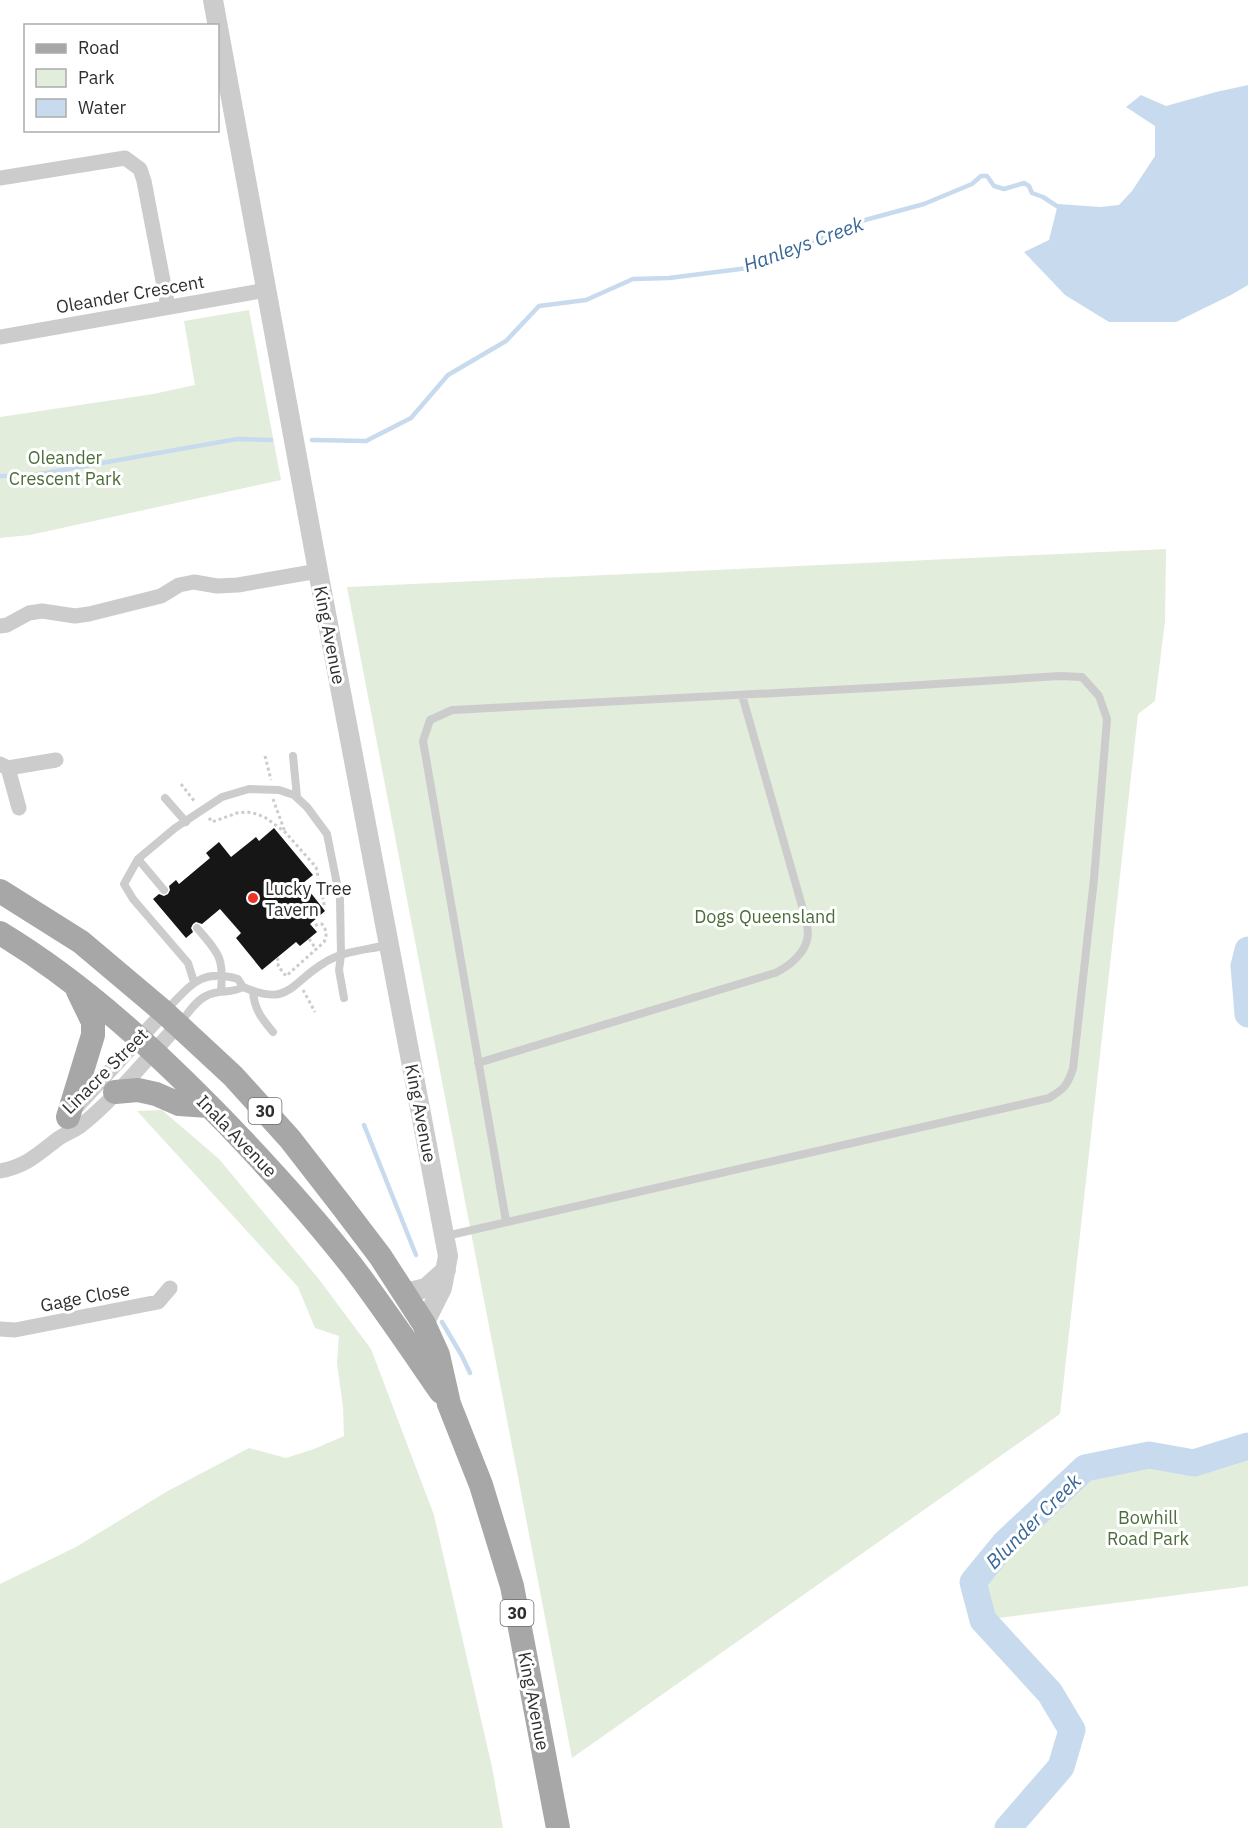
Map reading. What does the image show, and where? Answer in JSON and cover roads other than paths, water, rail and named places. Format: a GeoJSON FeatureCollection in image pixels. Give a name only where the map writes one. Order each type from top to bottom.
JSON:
{"type":"FeatureCollection","features":[{"type":"Feature","properties":{"kind":"main road","name":"Inala Avenue"},"geometry":{"type":"LineString","coordinates":[[0,891],[81,942],[171,1018],[233,1076],[290,1138],[374,1248],[405,1293],[426,1330]]}},
{"type":"Feature","properties":{"kind":"main road","name":"Inala Avenue"},"geometry":{"type":"LineString","coordinates":[[0,933],[27,949],[147,1044],[209,1106],[298,1201],[352,1266],[433,1380]]}},
{"type":"Feature","properties":{"kind":"main road"},"geometry":{"type":"LineString","coordinates":[[73,1122],[76,1087],[91,1046],[94,1028],[75,986]]}},
{"type":"Feature","properties":{"kind":"main road"},"geometry":{"type":"LineString","coordinates":[[115,1092],[138,1089],[179,1104],[209,1106]]}},
{"type":"Feature","properties":{"kind":"main road","name":"King Avenue"},"geometry":{"type":"LineString","coordinates":[[426,1330],[438,1355],[449,1404],[481,1485],[512,1586],[558,1828]]}},
{"type":"Feature","properties":{"kind":"main road","name":"King Avenue"},"geometry":{"type":"LineString","coordinates":[[433,1380],[449,1404]]}},
{"type":"Feature","properties":{"kind":"street","name":"King Avenue"},"geometry":{"type":"LineString","coordinates":[[213,0],[217,24]]}},
{"type":"Feature","properties":{"kind":"street","name":"King Avenue"},"geometry":{"type":"LineString","coordinates":[[219,33],[444,1236],[447,1256],[446,1270],[442,1288],[426,1330]]}},
{"type":"Feature","properties":{"kind":"street"},"geometry":{"type":"LineString","coordinates":[[0,178],[125,158],[140,169],[168,307]]}},
{"type":"Feature","properties":{"kind":"street","name":"Oleander Crescent"},"geometry":{"type":"LineString","coordinates":[[0,338],[266,290]]}},
{"type":"Feature","properties":{"kind":"street"},"geometry":{"type":"LineString","coordinates":[[0,626],[7,625],[29,613],[42,611],[75,616],[89,614],[161,596],[179,585],[194,582],[216,586],[238,585],[318,571]]}},
{"type":"Feature","properties":{"kind":"street"},"geometry":{"type":"LineString","coordinates":[[19,808],[4,766],[56,760]]}},
{"type":"Feature","properties":{"kind":"street","name":"Linacre Street"},"geometry":{"type":"LineString","coordinates":[[0,1171],[28,1162],[57,1139],[171,1018]]}},
{"type":"Feature","properties":{"kind":"street","name":"Linacre Street"},"geometry":{"type":"LineString","coordinates":[[73,1122],[115,1092],[147,1044]]}},
{"type":"Feature","properties":{"kind":"street"},"geometry":{"type":"LineString","coordinates":[[405,1293],[426,1288],[446,1270]]}},
{"type":"Feature","properties":{"kind":"street","name":"Gage Close"},"geometry":{"type":"LineString","coordinates":[[0,1329],[15,1330],[158,1302],[170,1288]]}},
{"type":"Feature","properties":{"kind":"lane"},"geometry":{"type":"LineString","coordinates":[[444,1236],[1048,1098],[1059,1092],[1068,1084],[1073,1069],[1090,915],[1107,719],[1099,696],[1082,677],[1059,676],[452,710],[430,720],[423,741],[506,1221]]}},
{"type":"Feature","properties":{"kind":"lane"},"geometry":{"type":"LineString","coordinates":[[478,1063],[775,973],[793,962],[808,936],[806,920],[742,695]]}},
{"type":"Feature","properties":{"kind":"lane"},"geometry":{"type":"LineString","coordinates":[[293,756],[297,797]]}},
{"type":"Feature","properties":{"kind":"lane"},"geometry":{"type":"LineString","coordinates":[[194,982],[188,963],[124,884],[138,859],[175,828],[222,797],[249,789],[279,790],[297,797],[313,813],[327,834],[339,899],[341,955],[339,970],[344,998]]}},
{"type":"Feature","properties":{"kind":"lane"},"geometry":{"type":"LineString","coordinates":[[165,798],[186,822]]}},
{"type":"Feature","properties":{"kind":"lane"},"geometry":{"type":"LineString","coordinates":[[138,859],[164,890]]}},
{"type":"Feature","properties":{"kind":"lane"},"geometry":{"type":"LineString","coordinates":[[197,928],[218,952],[222,975],[221,991]]}},
{"type":"Feature","properties":{"kind":"lane"},"geometry":{"type":"LineString","coordinates":[[171,1018],[194,982],[203,977],[222,975],[238,979],[243,987],[272,995],[287,992],[324,962],[341,955],[389,945]]}},
{"type":"Feature","properties":{"kind":"lane"},"geometry":{"type":"LineString","coordinates":[[171,1018],[206,996],[221,991],[237,991],[243,987]]}},
{"type":"Feature","properties":{"kind":"lane"},"geometry":{"type":"LineString","coordinates":[[253,991],[258,1014],[273,1032]]}},
{"type":"Feature","properties":{"kind":"water"},"geometry":{"type":"Polygon","coordinates":[[[1248,85],[1248,285],[1176,322],[1109,322],[1065,295],[1024,252],[1049,240],[1058,204],[1100,207],[1119,205],[1132,191],[1155,156],[1155,126],[1126,107],[1141,95],[1166,106],[1248,85]]]}},
{"type":"Feature","properties":{"kind":"waterway","name":"Hanleys Creek"},"geometry":{"type":"LineString","coordinates":[[312,440],[366,441],[411,418],[448,375],[506,341],[539,306],[586,300],[633,279],[669,278],[748,268],[865,220],[924,204],[972,184],[981,176],[987,176],[994,186],[1004,189],[1024,183],[1029,186],[1032,193],[1063,210]]}},
{"type":"Feature","properties":{"kind":"waterway","name":"Hanleys Creek"},"geometry":{"type":"LineString","coordinates":[[0,476],[34,475],[237,439],[271,440]]}},
{"type":"Feature","properties":{"kind":"waterway","name":"Blunder Creek"},"geometry":{"type":"LineString","coordinates":[[1248,950],[1244,966],[1248,1014]]}},
{"type":"Feature","properties":{"kind":"waterway"},"geometry":{"type":"LineString","coordinates":[[364,1125],[416,1255]]}},
{"type":"Feature","properties":{"kind":"waterway"},"geometry":{"type":"LineString","coordinates":[[442,1322],[470,1373]]}},
{"type":"Feature","properties":{"kind":"waterway","name":"Blunder Creek"},"geometry":{"type":"LineString","coordinates":[[1008,1828],[1061,1767],[1072,1730],[1050,1693],[983,1620],[973,1582],[1005,1543],[1085,1468],[1149,1455],[1194,1463],[1248,1446]]}},
{"type":"Feature","properties":{"kind":"place","name":"Lucky Tree Tavern"},"geometry":{"type":"Point","coordinates":[253,898]}},
{"type":"Feature","properties":{"kind":"park label","name":"Oleander Crescent Park"},"geometry":{"type":"Point","coordinates":[65,467]}},
{"type":"Feature","properties":{"kind":"park label","name":"Dogs Queensland"},"geometry":{"type":"Point","coordinates":[765,916]}},
{"type":"Feature","properties":{"kind":"park label","name":"Bowhill Road Park"},"geometry":{"type":"Point","coordinates":[1148,1528]}}]}
